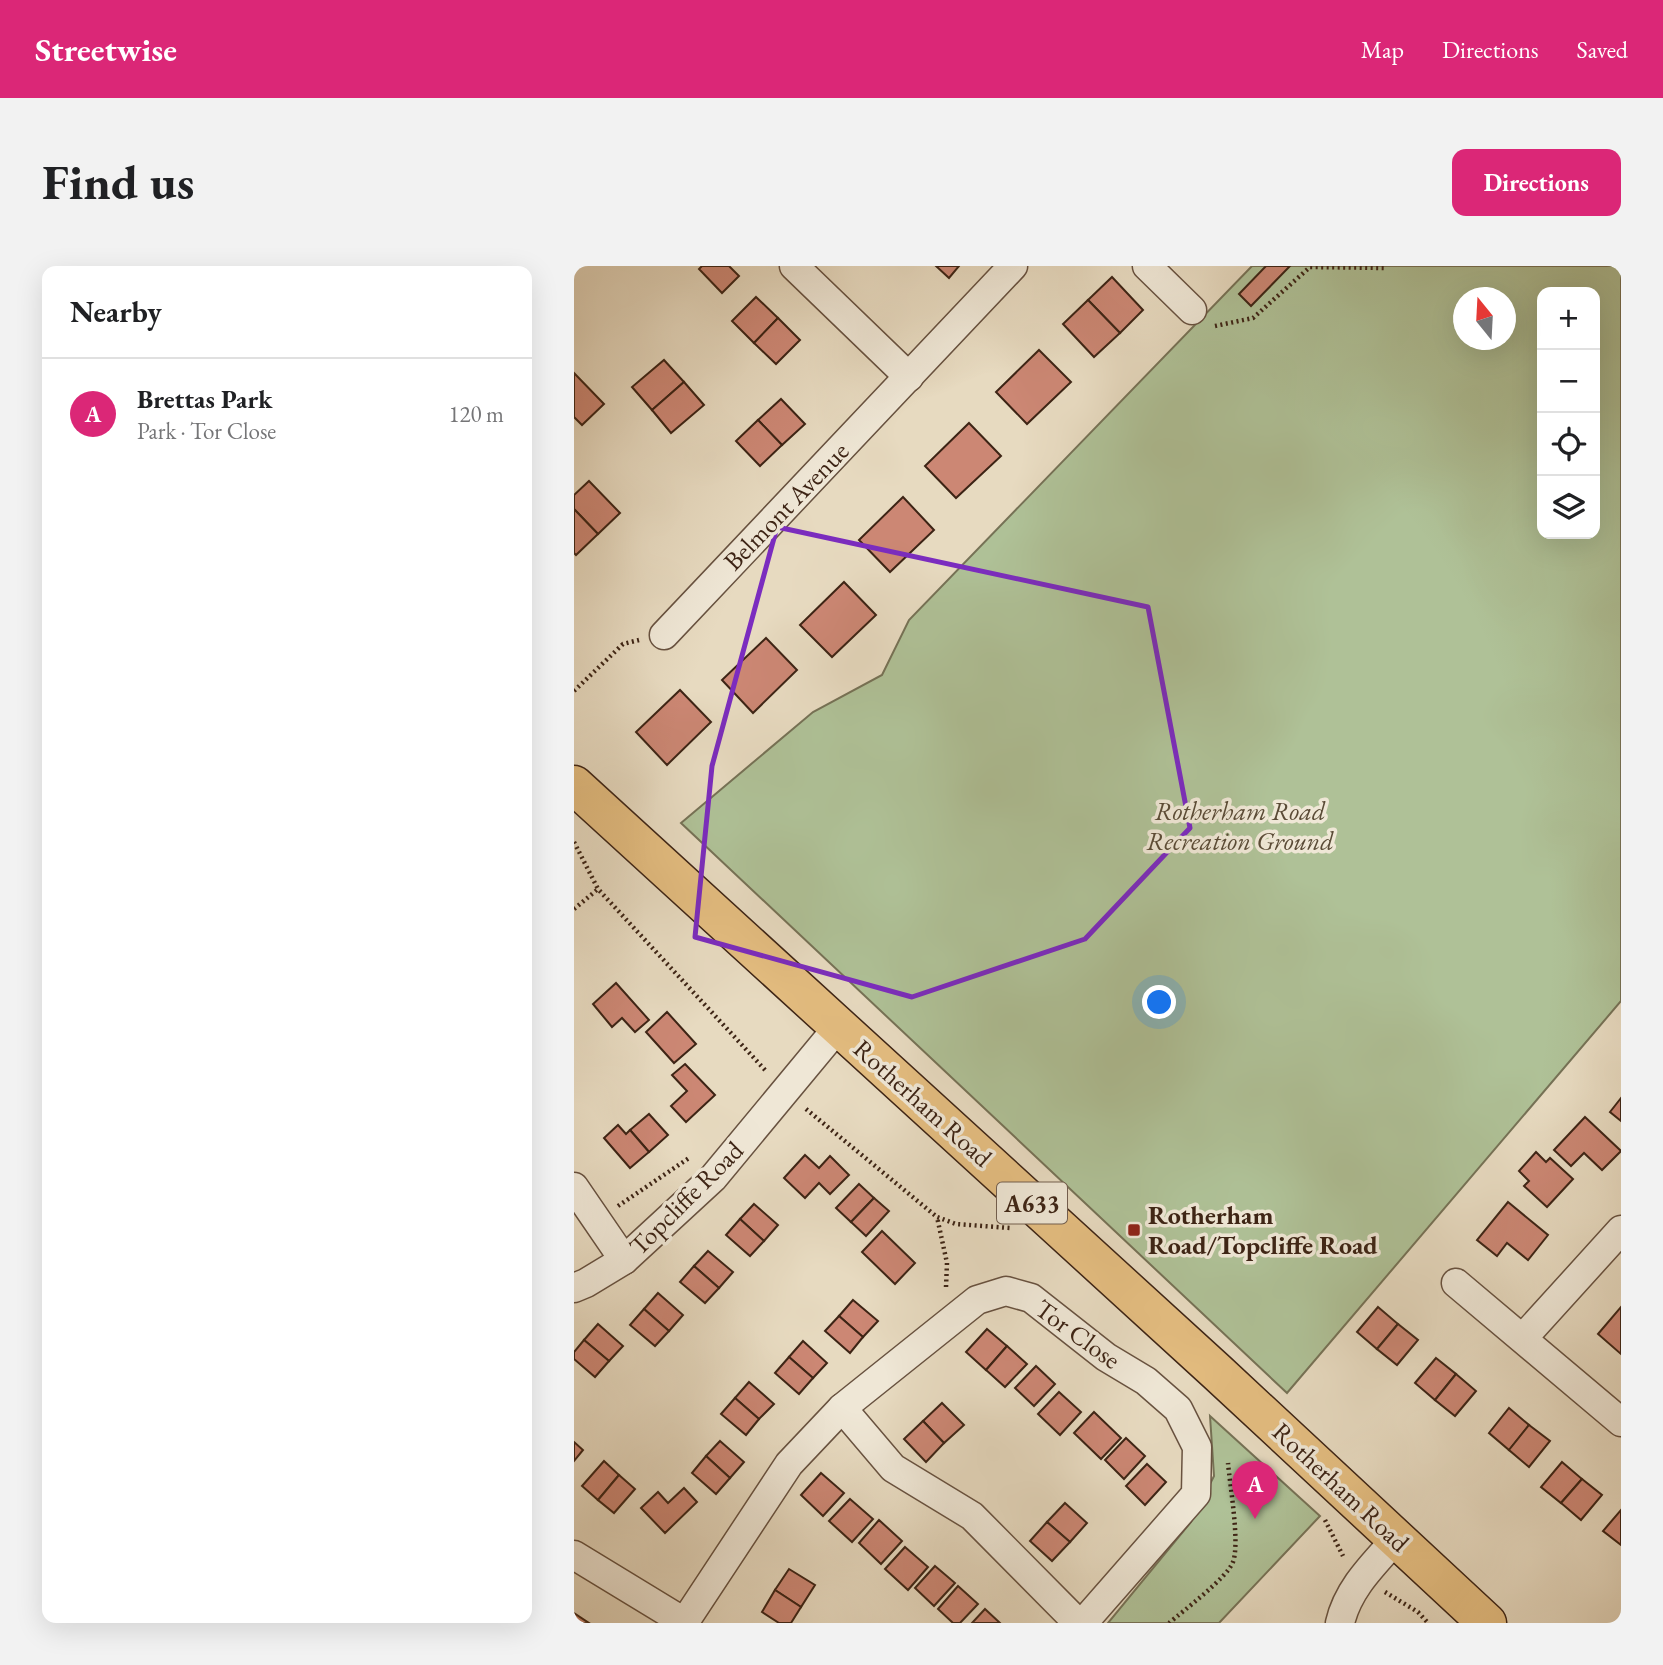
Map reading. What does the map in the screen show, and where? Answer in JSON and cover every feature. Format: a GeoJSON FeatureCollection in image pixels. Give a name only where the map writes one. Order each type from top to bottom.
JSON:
{"type":"FeatureCollection","features":[{"type":"Feature","properties":{"kind":"main road","name":"Rotherham Road"},"geometry":{"type":"LineString","coordinates":[[574,785],[1037,1207],[1487,1623]]}},
{"type":"Feature","properties":{"kind":"street"},"geometry":{"type":"LineString","coordinates":[[794,266],[909,377]]}},
{"type":"Feature","properties":{"kind":"street","name":"Belmont Avenue"},"geometry":{"type":"LineString","coordinates":[[664,635],[1013,266]]}},
{"type":"Feature","properties":{"kind":"street"},"geometry":{"type":"LineString","coordinates":[[1147,266],[1192,310]]}},
{"type":"Feature","properties":{"kind":"street","name":"Topcliffe Road"},"geometry":{"type":"LineString","coordinates":[[574,1288],[624,1260],[713,1178],[839,1026]]}},
{"type":"Feature","properties":{"kind":"street"},"geometry":{"type":"LineString","coordinates":[[574,1187],[624,1260]]}},
{"type":"Feature","properties":{"kind":"street"},"geometry":{"type":"LineString","coordinates":[[1523,1338],[1621,1230]]}},
{"type":"Feature","properties":{"kind":"street"},"geometry":{"type":"LineString","coordinates":[[1456,1283],[1621,1422]]}},
{"type":"Feature","properties":{"kind":"street","name":"Tor Close"},"geometry":{"type":"LineString","coordinates":[[684,1622],[789,1464],[842,1408],[977,1300],[1006,1291],[1031,1298],[1106,1357],[1146,1381],[1178,1409],[1196,1447],[1196,1494],[1083,1623]]}},
{"type":"Feature","properties":{"kind":"street"},"geometry":{"type":"LineString","coordinates":[[842,1408],[893,1468],[972,1516],[1078,1623]]}},
{"type":"Feature","properties":{"kind":"street"},"geometry":{"type":"LineString","coordinates":[[1340,1623],[1343,1609],[1359,1579],[1397,1538]]}},
{"type":"Feature","properties":{"kind":"street"},"geometry":{"type":"LineString","coordinates":[[574,1555],[684,1622]]}},
{"type":"Feature","properties":{"kind":"path"},"geometry":{"type":"LineString","coordinates":[[1192,310],[1204,328],[1252,318],[1310,267],[1385,266]]}},
{"type":"Feature","properties":{"kind":"path"},"geometry":{"type":"LineString","coordinates":[[574,691],[623,643],[664,635]]}},
{"type":"Feature","properties":{"kind":"path"},"geometry":{"type":"LineString","coordinates":[[574,842],[598,888],[785,1091],[937,1217],[956,1224],[1013,1228],[1037,1207]]}},
{"type":"Feature","properties":{"kind":"path"},"geometry":{"type":"LineString","coordinates":[[574,909],[598,888]]}},
{"type":"Feature","properties":{"kind":"path","name":"Topcliffe Road"},"geometry":{"type":"LineString","coordinates":[[590,1211],[620,1206],[691,1157]]}},
{"type":"Feature","properties":{"kind":"path"},"geometry":{"type":"LineString","coordinates":[[937,1217],[947,1263],[946,1295],[937,1332]]}},
{"type":"Feature","properties":{"kind":"path"},"geometry":{"type":"LineString","coordinates":[[1323,1518],[1350,1568],[1359,1579],[1418,1612],[1428,1623]]}},
{"type":"Feature","properties":{"kind":"highlighted area"},"geometry":{"type":"Polygon","coordinates":[[[777,527],[1148,607],[1190,828],[1085,939],[912,997],[695,937],[712,766],[777,527]]]}},
{"type":"Feature","properties":{"kind":"green space","name":"Rotherham Road Recreation Ground"},"geometry":{"type":"Polygon","coordinates":[[[1252,266],[1621,266],[1621,1001],[1287,1393],[681,823],[813,712],[882,675],[909,620],[1252,266]]]}},
{"type":"Feature","properties":{"kind":"green space"},"geometry":{"type":"Polygon","coordinates":[[[1210,1416],[1320,1516],[1219,1623],[1108,1623],[1191,1522],[1214,1476],[1210,1416]]]}},
{"type":"Feature","properties":{"kind":"building"},"geometry":{"type":"Polygon","coordinates":[[[702,266],[729,266],[739,276],[722,293],[699,269],[702,266]]]}},
{"type":"Feature","properties":{"kind":"building"},"geometry":{"type":"Polygon","coordinates":[[[936,266],[959,266],[949,278],[936,266]]]}},
{"type":"Feature","properties":{"kind":"building"},"geometry":{"type":"Polygon","coordinates":[[[1266,266],[1290,266],[1251,306],[1239,294],[1266,266]]]}},
{"type":"Feature","properties":{"kind":"building"},"geometry":{"type":"Polygon","coordinates":[[[1112,277],[1143,310],[1120,333],[1088,300],[1112,277]]]}},
{"type":"Feature","properties":{"kind":"building"},"geometry":{"type":"Polygon","coordinates":[[[756,297],[778,318],[754,343],[732,321],[756,297]]]}},
{"type":"Feature","properties":{"kind":"building"},"geometry":{"type":"Polygon","coordinates":[[[1088,300],[1120,333],[1094,357],[1063,324],[1088,300]]]}},
{"type":"Feature","properties":{"kind":"building"},"geometry":{"type":"Polygon","coordinates":[[[778,318],[800,340],[776,364],[754,343],[778,318]]]}},
{"type":"Feature","properties":{"kind":"building"},"geometry":{"type":"Polygon","coordinates":[[[1039,350],[1071,382],[1027,424],[996,392],[1039,350]]]}},
{"type":"Feature","properties":{"kind":"building"},"geometry":{"type":"Polygon","coordinates":[[[664,360],[684,382],[652,410],[632,387],[664,360]]]}},
{"type":"Feature","properties":{"kind":"building"},"geometry":{"type":"Polygon","coordinates":[[[574,373],[604,404],[582,425],[574,417],[574,373]]]}},
{"type":"Feature","properties":{"kind":"building"},"geometry":{"type":"Polygon","coordinates":[[[684,382],[704,405],[671,433],[652,410],[684,382]]]}},
{"type":"Feature","properties":{"kind":"building"},"geometry":{"type":"Polygon","coordinates":[[[781,399],[805,424],[782,445],[758,420],[781,399]]]}},
{"type":"Feature","properties":{"kind":"building"},"geometry":{"type":"Polygon","coordinates":[[[758,420],[782,445],[760,466],[736,441],[758,420]]]}},
{"type":"Feature","properties":{"kind":"building"},"geometry":{"type":"Polygon","coordinates":[[[969,423],[1001,456],[956,498],[925,466],[969,423]]]}},
{"type":"Feature","properties":{"kind":"building"},"geometry":{"type":"Polygon","coordinates":[[[589,481],[620,513],[598,534],[574,509],[574,495],[589,481]]]}},
{"type":"Feature","properties":{"kind":"building"},"geometry":{"type":"Polygon","coordinates":[[[903,497],[934,530],[890,572],[859,540],[903,497]]]}},
{"type":"Feature","properties":{"kind":"building"},"geometry":{"type":"Polygon","coordinates":[[[574,509],[598,534],[576,555],[574,553],[574,509]]]}},
{"type":"Feature","properties":{"kind":"building"},"geometry":{"type":"Polygon","coordinates":[[[844,582],[876,615],[832,657],[800,625],[844,582]]]}},
{"type":"Feature","properties":{"kind":"building"},"geometry":{"type":"Polygon","coordinates":[[[766,638],[797,670],[753,713],[722,680],[766,638]]]}},
{"type":"Feature","properties":{"kind":"building"},"geometry":{"type":"Polygon","coordinates":[[[680,690],[711,722],[667,765],[636,732],[680,690]]]}},
{"type":"Feature","properties":{"kind":"building"},"geometry":{"type":"Polygon","coordinates":[[[616,983],[649,1020],[635,1032],[622,1018],[612,1027],[593,1004],[616,983]]]}},
{"type":"Feature","properties":{"kind":"building"},"geometry":{"type":"Polygon","coordinates":[[[667,1012],[696,1044],[674,1063],[646,1032],[667,1012]]]}},
{"type":"Feature","properties":{"kind":"building"},"geometry":{"type":"Polygon","coordinates":[[[685,1064],[715,1095],[686,1122],[671,1106],[687,1091],[672,1075],[685,1064]]]}},
{"type":"Feature","properties":{"kind":"building"},"geometry":{"type":"Polygon","coordinates":[[[1621,1098],[1621,1121],[1610,1112],[1621,1098]]]}},
{"type":"Feature","properties":{"kind":"building"},"geometry":{"type":"Polygon","coordinates":[[[649,1114],[668,1135],[649,1152],[630,1130],[649,1114]]]}},
{"type":"Feature","properties":{"kind":"building"},"geometry":{"type":"Polygon","coordinates":[[[1585,1117],[1621,1151],[1602,1170],[1584,1153],[1571,1166],[1554,1150],[1585,1117]]]}},
{"type":"Feature","properties":{"kind":"building"},"geometry":{"type":"Polygon","coordinates":[[[618,1125],[626,1134],[630,1130],[649,1152],[630,1168],[604,1138],[618,1125]]]}},
{"type":"Feature","properties":{"kind":"building"},"geometry":{"type":"Polygon","coordinates":[[[1536,1152],[1546,1162],[1550,1158],[1573,1179],[1547,1207],[1524,1186],[1529,1181],[1519,1171],[1536,1152]]]}},
{"type":"Feature","properties":{"kind":"building"},"geometry":{"type":"Polygon","coordinates":[[[805,1155],[819,1168],[830,1156],[849,1175],[830,1194],[819,1183],[805,1198],[784,1178],[805,1155]]]}},
{"type":"Feature","properties":{"kind":"building"},"geometry":{"type":"Polygon","coordinates":[[[859,1184],[874,1198],[851,1222],[836,1208],[859,1184]]]}},
{"type":"Feature","properties":{"kind":"building"},"geometry":{"type":"Polygon","coordinates":[[[874,1198],[889,1211],[866,1236],[851,1222],[874,1198]]]}},
{"type":"Feature","properties":{"kind":"building"},"geometry":{"type":"Polygon","coordinates":[[[1508,1202],[1548,1235],[1528,1260],[1507,1243],[1497,1256],[1477,1240],[1508,1202]]]}},
{"type":"Feature","properties":{"kind":"building"},"geometry":{"type":"Polygon","coordinates":[[[754,1204],[778,1225],[764,1241],[740,1219],[754,1204]]]}},
{"type":"Feature","properties":{"kind":"building"},"geometry":{"type":"Polygon","coordinates":[[[740,1219],[764,1241],[750,1256],[726,1235],[740,1219]]]}},
{"type":"Feature","properties":{"kind":"building"},"geometry":{"type":"Polygon","coordinates":[[[882,1231],[915,1263],[895,1284],[862,1252],[882,1231]]]}},
{"type":"Feature","properties":{"kind":"building"},"geometry":{"type":"Polygon","coordinates":[[[708,1251],[733,1272],[719,1288],[694,1266],[708,1251]]]}},
{"type":"Feature","properties":{"kind":"building"},"geometry":{"type":"Polygon","coordinates":[[[694,1266],[719,1288],[705,1303],[680,1282],[694,1266]]]}},
{"type":"Feature","properties":{"kind":"building"},"geometry":{"type":"Polygon","coordinates":[[[658,1293],[683,1315],[669,1331],[644,1309],[658,1293]]]}},
{"type":"Feature","properties":{"kind":"building"},"geometry":{"type":"Polygon","coordinates":[[[853,1300],[878,1321],[863,1337],[839,1316],[853,1300]]]}},
{"type":"Feature","properties":{"kind":"building"},"geometry":{"type":"Polygon","coordinates":[[[1378,1307],[1398,1324],[1377,1349],[1357,1332],[1378,1307]]]}},
{"type":"Feature","properties":{"kind":"building"},"geometry":{"type":"Polygon","coordinates":[[[1621,1307],[1621,1354],[1598,1334],[1621,1307]]]}},
{"type":"Feature","properties":{"kind":"building"},"geometry":{"type":"Polygon","coordinates":[[[644,1309],[669,1331],[655,1346],[630,1325],[644,1309]]]}},
{"type":"Feature","properties":{"kind":"building"},"geometry":{"type":"Polygon","coordinates":[[[839,1316],[863,1337],[850,1353],[825,1331],[839,1316]]]}},
{"type":"Feature","properties":{"kind":"building"},"geometry":{"type":"Polygon","coordinates":[[[598,1324],[623,1346],[609,1361],[584,1340],[598,1324]]]}},
{"type":"Feature","properties":{"kind":"building"},"geometry":{"type":"Polygon","coordinates":[[[1398,1324],[1418,1340],[1397,1365],[1377,1349],[1398,1324]]]}},
{"type":"Feature","properties":{"kind":"building"},"geometry":{"type":"Polygon","coordinates":[[[987,1329],[1007,1346],[986,1370],[966,1352],[987,1329]]]}},
{"type":"Feature","properties":{"kind":"building"},"geometry":{"type":"Polygon","coordinates":[[[584,1340],[609,1361],[595,1377],[574,1359],[574,1352],[584,1340]]]}},
{"type":"Feature","properties":{"kind":"building"},"geometry":{"type":"Polygon","coordinates":[[[803,1341],[827,1363],[813,1378],[789,1357],[803,1341]]]}},
{"type":"Feature","properties":{"kind":"building"},"geometry":{"type":"Polygon","coordinates":[[[1007,1346],[1027,1364],[1005,1387],[986,1370],[1007,1346]]]}},
{"type":"Feature","properties":{"kind":"building"},"geometry":{"type":"Polygon","coordinates":[[[789,1357],[813,1378],[799,1394],[775,1373],[789,1357]]]}},
{"type":"Feature","properties":{"kind":"building"},"geometry":{"type":"Polygon","coordinates":[[[1436,1358],[1456,1374],[1435,1400],[1415,1383],[1436,1358]]]}},
{"type":"Feature","properties":{"kind":"building"},"geometry":{"type":"Polygon","coordinates":[[[1036,1366],[1055,1384],[1034,1406],[1015,1388],[1036,1366]]]}},
{"type":"Feature","properties":{"kind":"building"},"geometry":{"type":"Polygon","coordinates":[[[1456,1374],[1476,1391],[1455,1416],[1435,1400],[1456,1374]]]}},
{"type":"Feature","properties":{"kind":"building"},"geometry":{"type":"Polygon","coordinates":[[[749,1382],[774,1404],[759,1419],[735,1398],[749,1382]]]}},
{"type":"Feature","properties":{"kind":"building"},"geometry":{"type":"Polygon","coordinates":[[[1059,1392],[1081,1412],[1060,1435],[1038,1414],[1059,1392]]]}},
{"type":"Feature","properties":{"kind":"building"},"geometry":{"type":"Polygon","coordinates":[[[735,1398],[759,1419],[746,1435],[721,1414],[735,1398]]]}},
{"type":"Feature","properties":{"kind":"building"},"geometry":{"type":"Polygon","coordinates":[[[942,1403],[964,1425],[944,1443],[923,1421],[942,1403]]]}},
{"type":"Feature","properties":{"kind":"building"},"geometry":{"type":"Polygon","coordinates":[[[1509,1408],[1529,1425],[1509,1450],[1489,1433],[1509,1408]]]}},
{"type":"Feature","properties":{"kind":"building"},"geometry":{"type":"Polygon","coordinates":[[[1094,1412],[1121,1438],[1101,1459],[1074,1433],[1094,1412]]]}},
{"type":"Feature","properties":{"kind":"building"},"geometry":{"type":"Polygon","coordinates":[[[923,1421],[944,1443],[926,1462],[904,1439],[923,1421]]]}},
{"type":"Feature","properties":{"kind":"building"},"geometry":{"type":"Polygon","coordinates":[[[1529,1425],[1550,1441],[1529,1467],[1509,1450],[1529,1425]]]}},
{"type":"Feature","properties":{"kind":"building"},"geometry":{"type":"Polygon","coordinates":[[[1126,1438],[1145,1456],[1124,1479],[1105,1460],[1126,1438]]]}},
{"type":"Feature","properties":{"kind":"building"},"geometry":{"type":"Polygon","coordinates":[[[720,1441],[744,1462],[730,1478],[706,1456],[720,1441]]]}},
{"type":"Feature","properties":{"kind":"building"},"geometry":{"type":"Polygon","coordinates":[[[574,1442],[583,1450],[574,1461],[574,1442]]]}},
{"type":"Feature","properties":{"kind":"building"},"geometry":{"type":"Polygon","coordinates":[[[706,1456],[730,1478],[716,1494],[692,1473],[706,1456]]]}},
{"type":"Feature","properties":{"kind":"building"},"geometry":{"type":"Polygon","coordinates":[[[604,1461],[619,1475],[598,1500],[582,1486],[604,1461]]]}},
{"type":"Feature","properties":{"kind":"building"},"geometry":{"type":"Polygon","coordinates":[[[1562,1462],[1582,1479],[1561,1503],[1541,1487],[1562,1462]]]}},
{"type":"Feature","properties":{"kind":"building"},"geometry":{"type":"Polygon","coordinates":[[[1147,1464],[1166,1482],[1145,1505],[1126,1486],[1147,1464]]]}},
{"type":"Feature","properties":{"kind":"building"},"geometry":{"type":"Polygon","coordinates":[[[821,1473],[844,1493],[823,1516],[801,1495],[821,1473]]]}},
{"type":"Feature","properties":{"kind":"building"},"geometry":{"type":"Polygon","coordinates":[[[619,1475],[635,1489],[614,1513],[598,1500],[619,1475]]]}},
{"type":"Feature","properties":{"kind":"building"},"geometry":{"type":"Polygon","coordinates":[[[1582,1479],[1602,1495],[1581,1520],[1561,1503],[1582,1479]]]}},
{"type":"Feature","properties":{"kind":"building"},"geometry":{"type":"Polygon","coordinates":[[[684,1488],[697,1502],[665,1533],[641,1508],[658,1492],[668,1503],[684,1488]]]}},
{"type":"Feature","properties":{"kind":"building"},"geometry":{"type":"Polygon","coordinates":[[[850,1499],[873,1519],[852,1542],[829,1521],[850,1499]]]}},
{"type":"Feature","properties":{"kind":"building"},"geometry":{"type":"Polygon","coordinates":[[[1065,1503],[1087,1523],[1070,1542],[1047,1522],[1065,1503]]]}},
{"type":"Feature","properties":{"kind":"building"},"geometry":{"type":"Polygon","coordinates":[[[1621,1510],[1621,1545],[1603,1531],[1621,1510]]]}},
{"type":"Feature","properties":{"kind":"building"},"geometry":{"type":"Polygon","coordinates":[[[879,1520],[902,1541],[881,1564],[859,1543],[879,1520]]]}},
{"type":"Feature","properties":{"kind":"building"},"geometry":{"type":"Polygon","coordinates":[[[1047,1522],[1070,1542],[1052,1561],[1030,1541],[1047,1522]]]}},
{"type":"Feature","properties":{"kind":"building"},"geometry":{"type":"Polygon","coordinates":[[[905,1547],[928,1567],[908,1590],[885,1569],[905,1547]]]}},
{"type":"Feature","properties":{"kind":"building"},"geometry":{"type":"Polygon","coordinates":[[[935,1566],[955,1583],[934,1606],[915,1588],[935,1566]]]}},
{"type":"Feature","properties":{"kind":"building"},"geometry":{"type":"Polygon","coordinates":[[[789,1569],[815,1585],[801,1607],[775,1590],[789,1569]]]}},
{"type":"Feature","properties":{"kind":"building"},"geometry":{"type":"Polygon","coordinates":[[[958,1586],[978,1604],[960,1623],[953,1623],[938,1609],[958,1586]]]}},
{"type":"Feature","properties":{"kind":"building"},"geometry":{"type":"Polygon","coordinates":[[[775,1590],[801,1607],[791,1623],[779,1623],[762,1612],[775,1590]]]}},
{"type":"Feature","properties":{"kind":"building"},"geometry":{"type":"Polygon","coordinates":[[[985,1609],[1000,1623],[972,1623],[985,1609]]]}},
{"type":"Feature","properties":{"kind":"building"},"geometry":{"type":"Polygon","coordinates":[[[574,1613],[589,1623],[574,1623],[574,1613]]]}},
{"type":"Feature","properties":{"kind":"place","name":"Rotherham Road/Topcliffe Road"},"geometry":{"type":"Point","coordinates":[1134,1230]}},
{"type":"Feature","properties":{"kind":"place","name":"Brettas Park"},"geometry":{"type":"Point","coordinates":[1255,1519]}}]}
